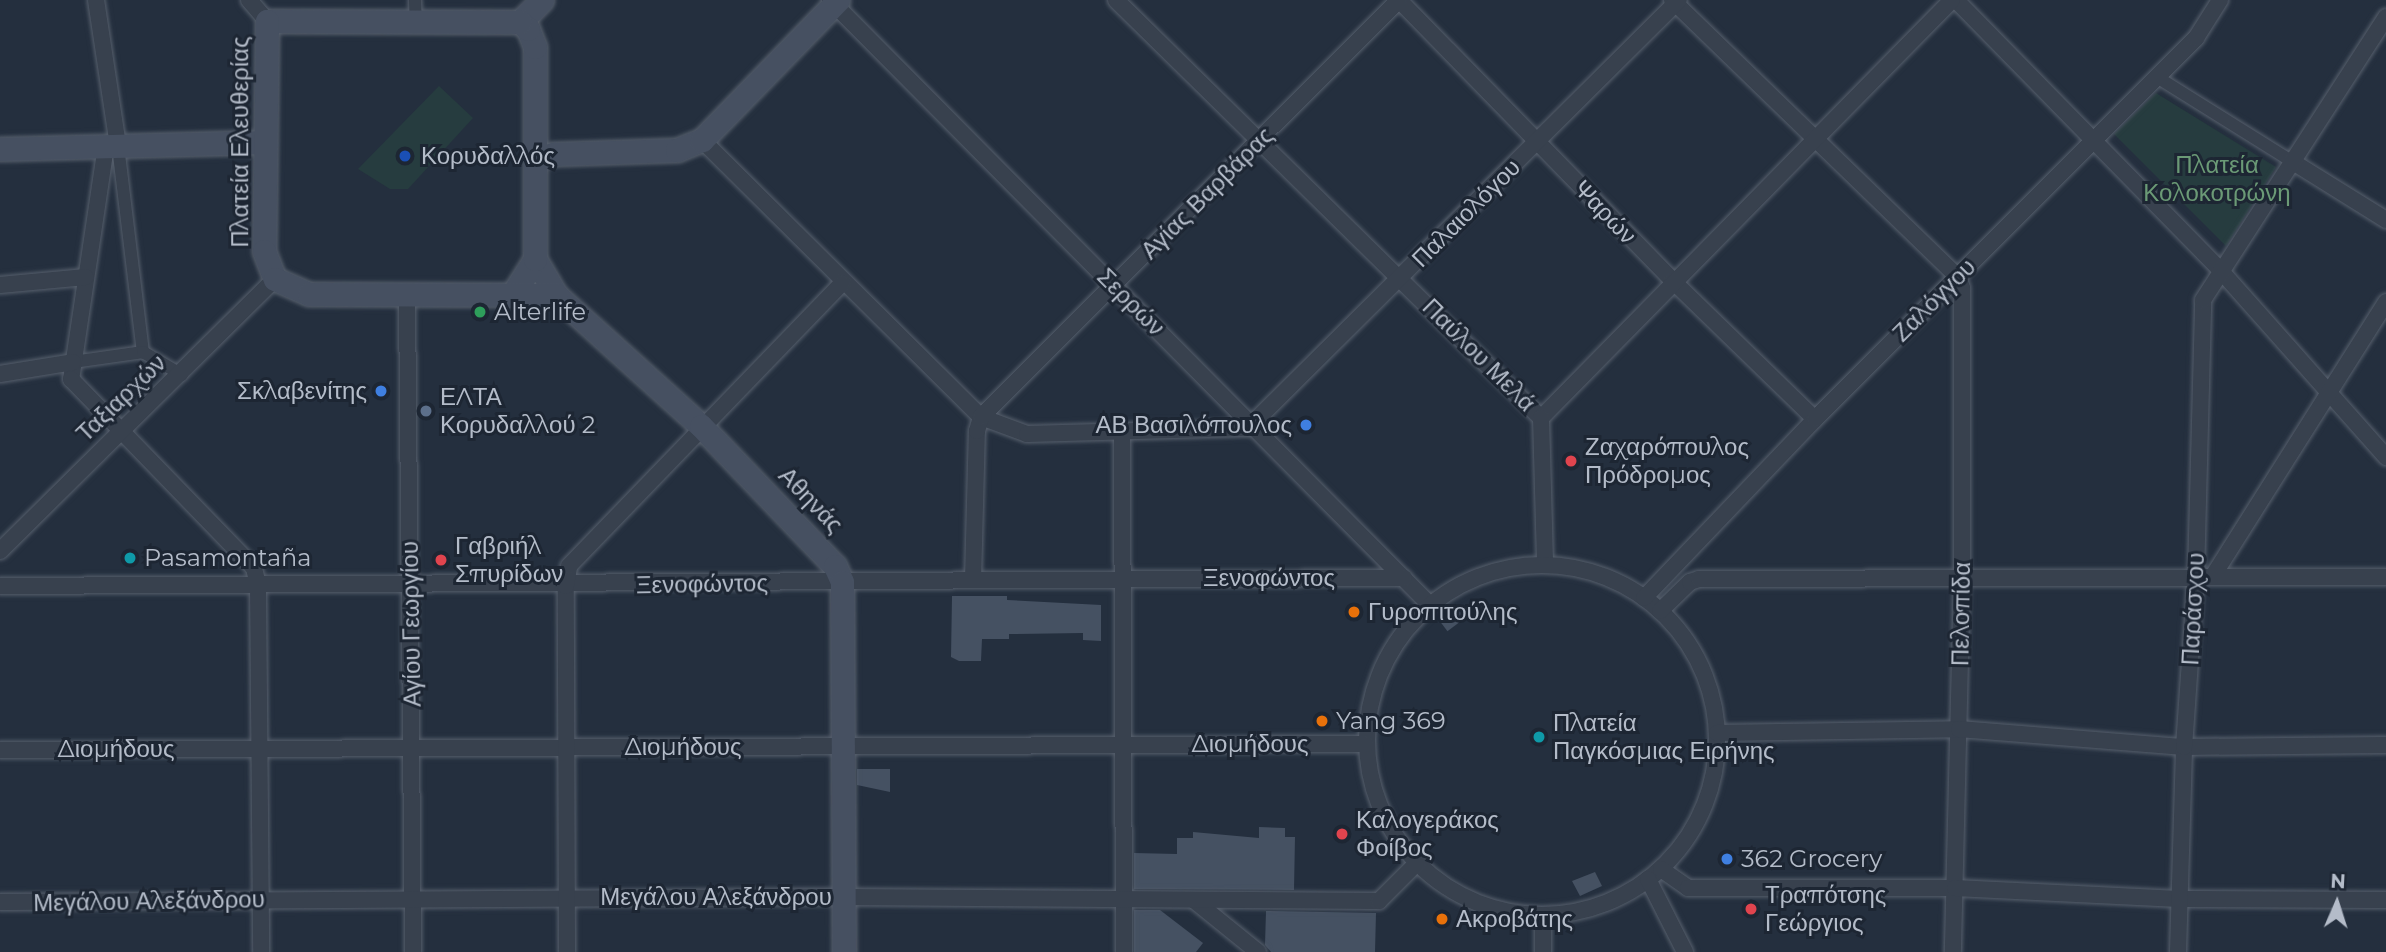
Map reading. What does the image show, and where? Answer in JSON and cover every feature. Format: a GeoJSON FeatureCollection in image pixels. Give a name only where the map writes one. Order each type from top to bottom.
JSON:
{"type":"FeatureCollection","features":[{"type":"Feature","properties":{"kind":"main road"},"geometry":{"type":"LineString","coordinates":[[513,294],[535,259],[535,47],[520,22],[542,0]]}},
{"type":"Feature","properties":{"kind":"main road"},"geometry":{"type":"LineString","coordinates":[[535,159],[554,154],[677,150],[702,141],[834,1]]}},
{"type":"Feature","properties":{"kind":"main road","name":"Πλατεία Ελευθερίας"},"geometry":{"type":"LineString","coordinates":[[275,279],[264,251],[267,21],[416,24],[520,22]]}},
{"type":"Feature","properties":{"kind":"main road"},"geometry":{"type":"LineString","coordinates":[[0,149],[264,142]]}},
{"type":"Feature","properties":{"kind":"main road","name":"Αθηνάς"},"geometry":{"type":"LineString","coordinates":[[535,259],[556,295],[701,426],[825,551],[842,582],[844,952]]}},
{"type":"Feature","properties":{"kind":"main road"},"geometry":{"type":"LineString","coordinates":[[275,279],[309,294],[556,295]]}},
{"type":"Feature","properties":{"kind":"street"},"geometry":{"type":"LineString","coordinates":[[96,0],[112,146],[143,352]]}},
{"type":"Feature","properties":{"kind":"street"},"geometry":{"type":"LineString","coordinates":[[249,0],[267,21]]}},
{"type":"Feature","properties":{"kind":"street"},"geometry":{"type":"LineString","coordinates":[[415,0],[416,24]]}},
{"type":"Feature","properties":{"kind":"street","name":"Παύλου Μελά"},"geometry":{"type":"LineString","coordinates":[[1115,0],[1541,418]]}},
{"type":"Feature","properties":{"kind":"street","name":"Αγίας Βαρβάρας"},"geometry":{"type":"LineString","coordinates":[[981,417],[1399,0]]}},
{"type":"Feature","properties":{"kind":"street","name":"Ψαρών"},"geometry":{"type":"LineString","coordinates":[[1399,0],[1673,281],[1815,419]]}},
{"type":"Feature","properties":{"kind":"street"},"geometry":{"type":"LineString","coordinates":[[1545,565],[1541,418],[1673,281],[1954,0],[2096,140],[2221,271],[2386,457]]}},
{"type":"Feature","properties":{"kind":"street","name":"Ζαλόγγου"},"geometry":{"type":"LineString","coordinates":[[1644,598],[1815,419],[2196,38],[2220,0]]}},
{"type":"Feature","properties":{"kind":"street","name":"Σερρών"},"geometry":{"type":"LineString","coordinates":[[834,1],[1430,605]]}},
{"type":"Feature","properties":{"kind":"street"},"geometry":{"type":"LineString","coordinates":[[1675,1],[1958,277]]}},
{"type":"Feature","properties":{"kind":"street","name":"Παλαιολόγου"},"geometry":{"type":"LineString","coordinates":[[1254,426],[1675,1]]}},
{"type":"Feature","properties":{"kind":"street","name":"Παράσχου"},"geometry":{"type":"LineString","coordinates":[[2178,952],[2184,747],[2196,576],[2200,313],[2221,271],[2386,18]]}},
{"type":"Feature","properties":{"kind":"street"},"geometry":{"type":"LineString","coordinates":[[2157,77],[2386,220]]}},
{"type":"Feature","properties":{"kind":"street"},"geometry":{"type":"LineString","coordinates":[[702,141],[842,283],[981,417],[1027,434],[1122,433],[1254,426]]}},
{"type":"Feature","properties":{"kind":"street"},"geometry":{"type":"LineString","coordinates":[[112,146],[86,277],[71,379],[121,435],[254,568],[258,586],[261,952]]}},
{"type":"Feature","properties":{"kind":"street"},"geometry":{"type":"LineString","coordinates":[[0,285],[86,277]]}},
{"type":"Feature","properties":{"kind":"street","name":"Πελοπίδα"},"geometry":{"type":"LineString","coordinates":[[1953,952],[1962,578],[1964,312],[1958,277]]}},
{"type":"Feature","properties":{"kind":"street","name":"Ταξιαρχών"},"geometry":{"type":"LineString","coordinates":[[0,551],[182,376],[275,279]]}},
{"type":"Feature","properties":{"kind":"street"},"geometry":{"type":"LineString","coordinates":[[567,952],[566,586],[569,566],[701,426],[842,283]]}},
{"type":"Feature","properties":{"kind":"street","name":"Αγίου Γεωργίου"},"geometry":{"type":"LineString","coordinates":[[407,296],[412,586],[413,952]]}},
{"type":"Feature","properties":{"kind":"street"},"geometry":{"type":"LineString","coordinates":[[2213,576],[2386,302]]}},
{"type":"Feature","properties":{"kind":"street"},"geometry":{"type":"LineString","coordinates":[[0,374],[143,352],[182,376]]}},
{"type":"Feature","properties":{"kind":"street"},"geometry":{"type":"LineString","coordinates":[[973,580],[977,431],[981,417]]}},
{"type":"Feature","properties":{"kind":"street"},"geometry":{"type":"LineString","coordinates":[[1122,433],[1124,952]]}},
{"type":"Feature","properties":{"kind":"street"},"geometry":{"type":"LineString","coordinates":[[1545,565],[1597,574],[1644,598],[1660,611],[1686,641],[1703,669],[1717,733],[1710,789],[1700,816],[1654,874],[1616,899],[1580,911],[1543,915],[1488,906],[1438,881],[1417,863],[1386,820],[1375,796],[1366,744],[1378,677],[1403,633],[1430,605],[1490,573],[1545,565]]}},
{"type":"Feature","properties":{"kind":"street"},"geometry":{"type":"LineString","coordinates":[[1675,567],[1690,582]]}},
{"type":"Feature","properties":{"kind":"street"},"geometry":{"type":"LineString","coordinates":[[1660,611],[1690,582],[2386,576]]}},
{"type":"Feature","properties":{"kind":"street","name":"Ξενοφώντος"},"geometry":{"type":"LineString","coordinates":[[0,586],[566,586],[1123,578],[1404,578]]}},
{"type":"Feature","properties":{"kind":"street"},"geometry":{"type":"LineString","coordinates":[[1717,733],[1959,729],[2184,747],[2386,746]]}},
{"type":"Feature","properties":{"kind":"street","name":"Διομήδους"},"geometry":{"type":"LineString","coordinates":[[0,750],[1366,744]]}},
{"type":"Feature","properties":{"kind":"street","name":"Μεγάλου Αλεξάνδρου"},"geometry":{"type":"LineString","coordinates":[[0,902],[844,897],[1379,901],[1417,863]]}},
{"type":"Feature","properties":{"kind":"street"},"geometry":{"type":"LineString","coordinates":[[1654,874],[1688,888],[1955,888],[2179,899],[2386,901]]}},
{"type":"Feature","properties":{"kind":"street"},"geometry":{"type":"LineString","coordinates":[[1654,874],[1685,952]]}},
{"type":"Feature","properties":{"kind":"street"},"geometry":{"type":"LineString","coordinates":[[1195,901],[1258,952]]}},
{"type":"Feature","properties":{"kind":"street"},"geometry":{"type":"LineString","coordinates":[[1543,915],[1543,952]]}},
{"type":"Feature","properties":{"kind":"green space"},"geometry":{"type":"Polygon","coordinates":[[[439,86],[473,118],[408,189],[390,189],[358,169],[439,86]]]}},
{"type":"Feature","properties":{"kind":"green space","name":"Πλατεία Κολοκοτρώνη"},"geometry":{"type":"Polygon","coordinates":[[[2156,93],[2276,167],[2226,246],[2114,134],[2156,93]]]}},
{"type":"Feature","properties":{"kind":"building"},"geometry":{"type":"Polygon","coordinates":[[[952,596],[1007,596],[1007,600],[1101,605],[1101,641],[1083,640],[1083,633],[1009,634],[1009,639],[982,639],[981,661],[959,661],[951,657],[952,596]]]}},
{"type":"Feature","properties":{"kind":"building"},"geometry":{"type":"Polygon","coordinates":[[[1456,606],[1465,618],[1447,631],[1438,619],[1456,606]]]}},
{"type":"Feature","properties":{"kind":"building"},"geometry":{"type":"Polygon","coordinates":[[[857,769],[890,769],[890,792],[857,785],[857,769]]]}},
{"type":"Feature","properties":{"kind":"building"},"geometry":{"type":"Polygon","coordinates":[[[1259,827],[1285,828],[1285,837],[1295,837],[1294,890],[1134,889],[1134,853],[1177,854],[1177,838],[1193,838],[1193,832],[1259,838],[1259,827]]]}},
{"type":"Feature","properties":{"kind":"building"},"geometry":{"type":"Polygon","coordinates":[[[1595,872],[1602,886],[1580,896],[1572,881],[1595,872]]]}},
{"type":"Feature","properties":{"kind":"building"},"geometry":{"type":"Polygon","coordinates":[[[1134,910],[1160,910],[1203,943],[1196,952],[1134,952],[1134,910]]]}},
{"type":"Feature","properties":{"kind":"building"},"geometry":{"type":"Polygon","coordinates":[[[1266,911],[1376,913],[1375,952],[1271,952],[1265,945],[1266,911]]]}},
{"type":"Feature","properties":{"kind":"place","name":"Κορυδαλλός"},"geometry":{"type":"Point","coordinates":[405,156]}},
{"type":"Feature","properties":{"kind":"place","name":"Alterlife"},"geometry":{"type":"Point","coordinates":[480,312]}},
{"type":"Feature","properties":{"kind":"place","name":"Σκλαβενίτης"},"geometry":{"type":"Point","coordinates":[381,391]}},
{"type":"Feature","properties":{"kind":"place","name":"ΕΛΤΑ Κορυδαλλού 2"},"geometry":{"type":"Point","coordinates":[426,411]}},
{"type":"Feature","properties":{"kind":"place","name":"ΑΒ Βασιλόπουλος"},"geometry":{"type":"Point","coordinates":[1306,425]}},
{"type":"Feature","properties":{"kind":"place","name":"Ζαχαρόπουλος Πρόδρομος"},"geometry":{"type":"Point","coordinates":[1571,461]}},
{"type":"Feature","properties":{"kind":"place","name":"Pasamontaña"},"geometry":{"type":"Point","coordinates":[130,558]}},
{"type":"Feature","properties":{"kind":"place","name":"Γαβριήλ Σπυρίδων"},"geometry":{"type":"Point","coordinates":[441,560]}},
{"type":"Feature","properties":{"kind":"place","name":"Γυροπιτούλης"},"geometry":{"type":"Point","coordinates":[1354,612]}},
{"type":"Feature","properties":{"kind":"place","name":"Yang 369"},"geometry":{"type":"Point","coordinates":[1322,721]}},
{"type":"Feature","properties":{"kind":"place","name":"Πλατεία Παγκόσμιας Ειρήνης"},"geometry":{"type":"Point","coordinates":[1539,737]}},
{"type":"Feature","properties":{"kind":"place","name":"Καλογεράκος Φοίβος"},"geometry":{"type":"Point","coordinates":[1342,834]}},
{"type":"Feature","properties":{"kind":"place","name":"362 Grocery"},"geometry":{"type":"Point","coordinates":[1727,859]}},
{"type":"Feature","properties":{"kind":"place","name":"Τραπότσης Γεώργιος"},"geometry":{"type":"Point","coordinates":[1751,909]}},
{"type":"Feature","properties":{"kind":"place","name":"Ακροβάτης"},"geometry":{"type":"Point","coordinates":[1442,919]}}]}
